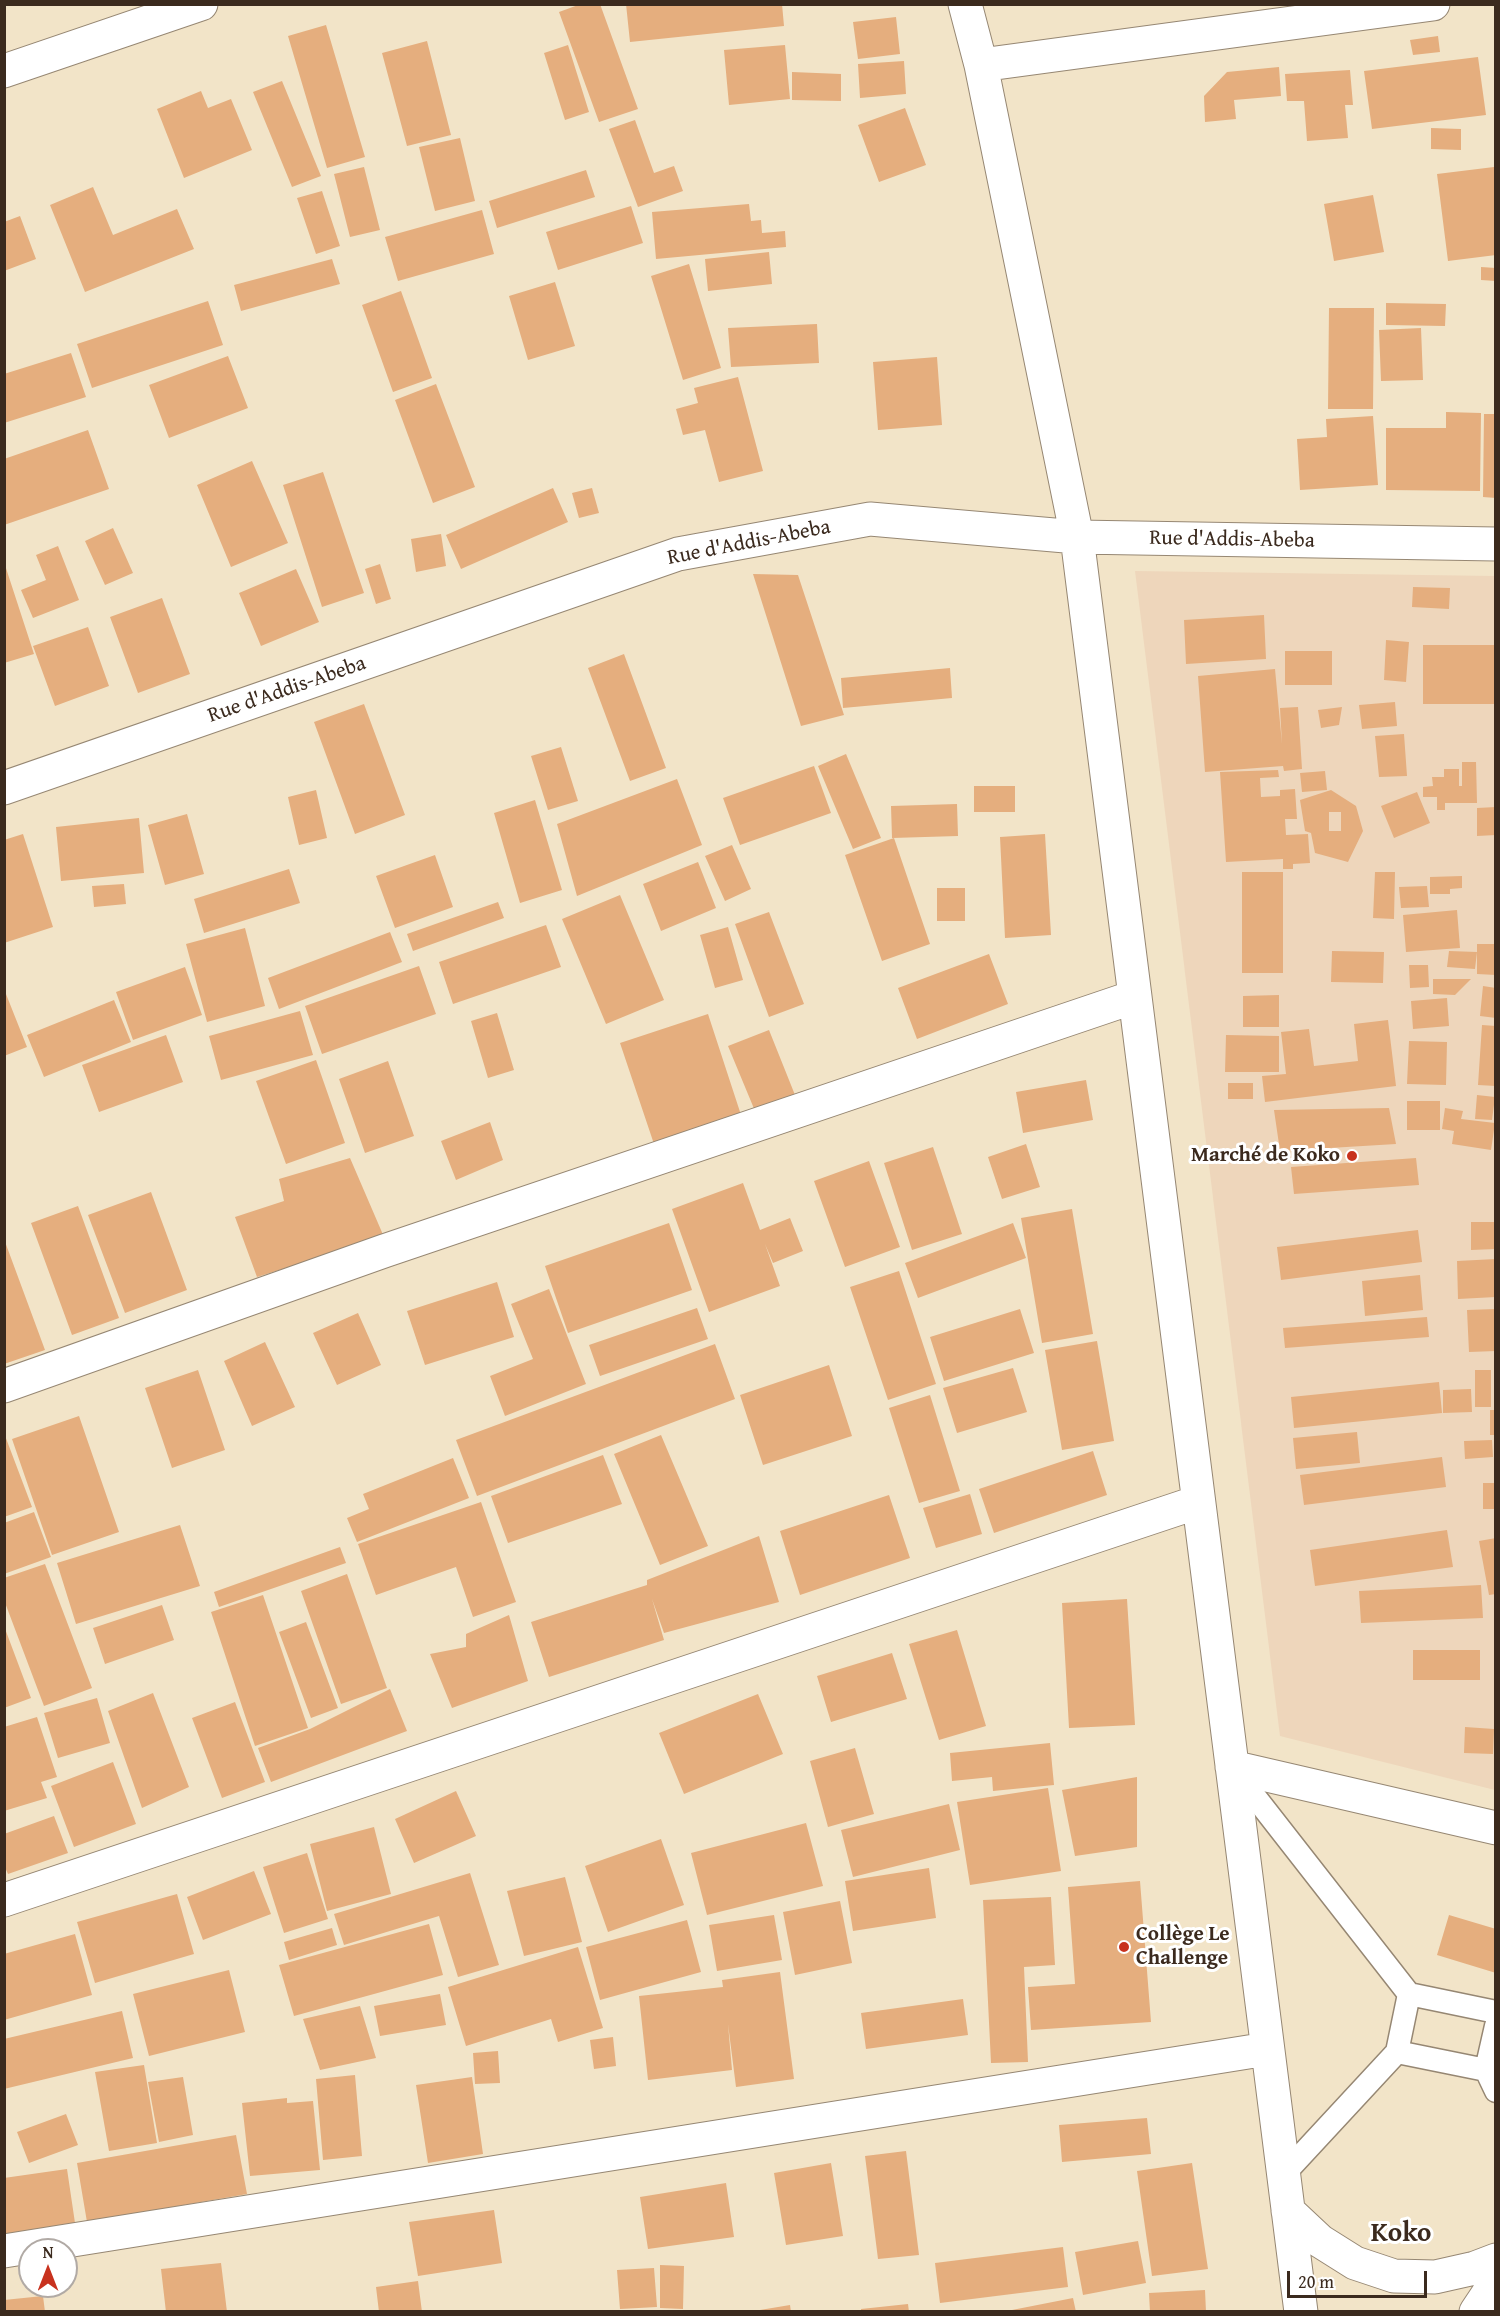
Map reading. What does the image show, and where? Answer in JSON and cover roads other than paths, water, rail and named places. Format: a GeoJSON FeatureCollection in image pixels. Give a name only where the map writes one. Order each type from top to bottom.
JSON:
{"type":"FeatureCollection","features":[{"type":"Feature","properties":{"kind":"street"},"geometry":{"type":"LineString","coordinates":[[4,70],[201,4]]}},
{"type":"Feature","properties":{"kind":"street"},"geometry":{"type":"LineString","coordinates":[[965,4],[981,65],[1077,537],[1301,2312]]}},
{"type":"Feature","properties":{"kind":"street"},"geometry":{"type":"LineString","coordinates":[[981,65],[1433,4]]}},
{"type":"Feature","properties":{"kind":"street","name":"Rue d'Addis-Abeba"},"geometry":{"type":"LineString","coordinates":[[4,788],[678,554],[870,519],[1077,537],[1496,544]]}},
{"type":"Feature","properties":{"kind":"street"},"geometry":{"type":"LineString","coordinates":[[4,1386],[384,1251],[1134,997]]}},
{"type":"Feature","properties":{"kind":"street"},"geometry":{"type":"LineString","coordinates":[[4,1900],[1198,1502]]}},
{"type":"Feature","properties":{"kind":"street"},"geometry":{"type":"LineString","coordinates":[[1232,1767],[1496,1828]]}},
{"type":"Feature","properties":{"kind":"street"},"geometry":{"type":"LineString","coordinates":[[4,2251],[1267,2049]]}},
{"type":"Feature","properties":{"kind":"street"},"geometry":{"type":"LineString","coordinates":[[1288,2211],[1320,2241],[1355,2263],[1394,2276],[1435,2277],[1475,2268],[1496,2260]]}},
{"type":"Feature","properties":{"kind":"street"},"geometry":{"type":"LineString","coordinates":[[1476,2312],[1496,2282]]}},
{"type":"Feature","properties":{"kind":"lane"},"geometry":{"type":"LineString","coordinates":[[1232,1767],[1409,1994],[1496,2012]]}},
{"type":"Feature","properties":{"kind":"lane"},"geometry":{"type":"LineString","coordinates":[[1284,2175],[1397,2052],[1409,1994]]}},
{"type":"Feature","properties":{"kind":"lane"},"geometry":{"type":"LineString","coordinates":[[1496,2026],[1486,2070],[1496,2091]]}},
{"type":"Feature","properties":{"kind":"lane"},"geometry":{"type":"LineString","coordinates":[[1397,2052],[1486,2070]]}},
{"type":"Feature","properties":{"kind":"place","name":"Marché de Koko"},"geometry":{"type":"Point","coordinates":[1352,1156]}},
{"type":"Feature","properties":{"kind":"place","name":"Collège Le Challenge"},"geometry":{"type":"Point","coordinates":[1124,1947]}},
{"type":"Feature","properties":{"kind":"district","name":"Koko"},"geometry":{"type":"Point","coordinates":[1401,2234]}}]}
